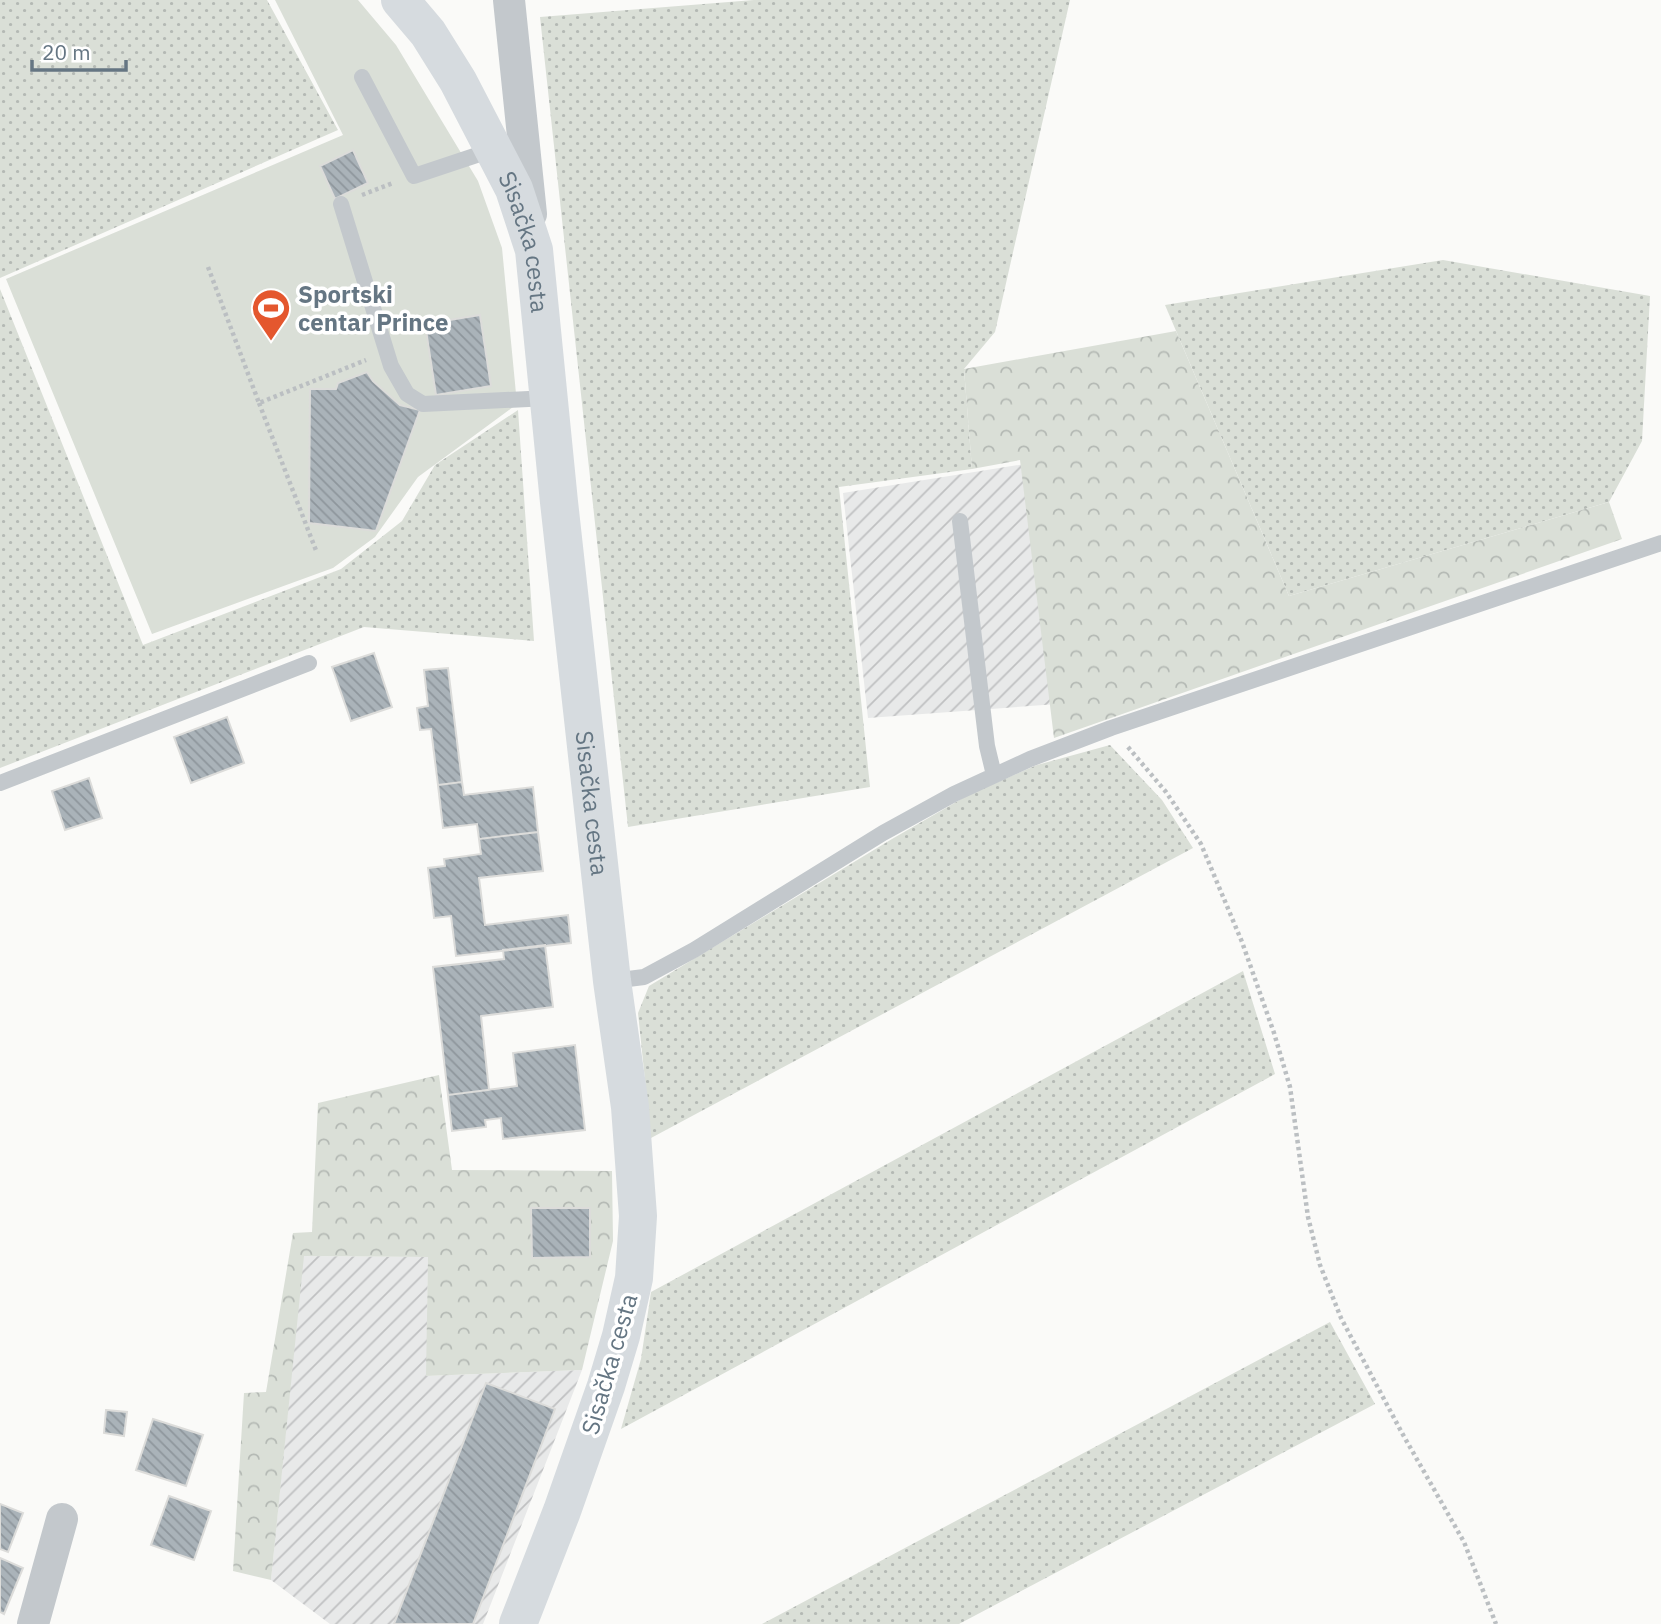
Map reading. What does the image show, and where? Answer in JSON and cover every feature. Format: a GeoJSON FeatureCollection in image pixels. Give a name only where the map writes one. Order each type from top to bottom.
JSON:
{"type":"FeatureCollection","features":[{"type":"Feature","properties":{"kind":"main road","name":"Sisačka cesta"},"geometry":{"type":"LineString","coordinates":[[400,0],[428,33],[495,149],[514,188],[534,250],[612,981],[630,1107],[638,1216],[634,1278],[621,1336],[562,1511],[518,1624]]}},
{"type":"Feature","properties":{"kind":"street"},"geometry":{"type":"LineString","coordinates":[[509,0],[534,250]]}},
{"type":"Feature","properties":{"kind":"street"},"geometry":{"type":"LineString","coordinates":[[33,1624],[62,1519]]}},
{"type":"Feature","properties":{"kind":"lane"},"geometry":{"type":"LineString","coordinates":[[362,77],[414,176],[495,149]]}},
{"type":"Feature","properties":{"kind":"lane"},"geometry":{"type":"LineString","coordinates":[[341,204],[391,366],[407,394],[423,404],[549,398]]}},
{"type":"Feature","properties":{"kind":"lane"},"geometry":{"type":"LineString","coordinates":[[960,521],[987,746],[994,775]]}},
{"type":"Feature","properties":{"kind":"lane"},"geometry":{"type":"LineString","coordinates":[[612,981],[644,976],[694,950],[883,833],[954,794],[1030,759],[1111,728],[1661,543]]}},
{"type":"Feature","properties":{"kind":"lane"},"geometry":{"type":"LineString","coordinates":[[0,783],[309,663]]}},
{"type":"Feature","properties":{"kind":"path"},"geometry":{"type":"LineString","coordinates":[[341,204],[414,176]]}},
{"type":"Feature","properties":{"kind":"path"},"geometry":{"type":"LineString","coordinates":[[208,267],[317,553]]}},
{"type":"Feature","properties":{"kind":"path"},"geometry":{"type":"LineString","coordinates":[[258,403],[351,367]]}},
{"type":"Feature","properties":{"kind":"path"},"geometry":{"type":"LineString","coordinates":[[1111,728],[1166,792],[1201,844],[1242,942],[1290,1087],[1308,1217],[1320,1265],[1347,1329],[1464,1542],[1496,1624]]}},
{"type":"Feature","properties":{"kind":"shaded area"},"geometry":{"type":"Polygon","coordinates":[[[1025,464],[1057,704],[868,718],[843,493],[1025,464]]]}},
{"type":"Feature","properties":{"kind":"shaded area"},"geometry":{"type":"Polygon","coordinates":[[[303,1256],[428,1257],[427,1376],[582,1370],[483,1624],[330,1624],[271,1580],[303,1256]]]}},
{"type":"Feature","properties":{"kind":"green space"},"geometry":{"type":"Polygon","coordinates":[[[0,0],[267,0],[338,130],[0,278],[0,0]]]}},
{"type":"Feature","properties":{"kind":"green space","name":"Sportski centar Prince"},"geometry":{"type":"Polygon","coordinates":[[[275,0],[358,0],[396,45],[478,181],[502,248],[517,404],[418,477],[375,537],[333,568],[152,634],[6,279],[343,135],[275,0]]]}},
{"type":"Feature","properties":{"kind":"green space"},"geometry":{"type":"Polygon","coordinates":[[[754,0],[1070,0],[995,332],[964,369],[972,469],[839,487],[870,787],[628,827],[540,17],[754,0]]]}},
{"type":"Feature","properties":{"kind":"green space"},"geometry":{"type":"Polygon","coordinates":[[[1443,260],[1650,296],[1642,441],[1609,502],[1289,596],[1165,305],[1443,260]]]}},
{"type":"Feature","properties":{"kind":"green space"},"geometry":{"type":"Polygon","coordinates":[[[0,289],[143,645],[341,569],[402,521],[435,465],[518,410],[534,641],[364,627],[0,768],[0,289]]]}},
{"type":"Feature","properties":{"kind":"green space"},"geometry":{"type":"Polygon","coordinates":[[[1176,331],[1289,596],[1609,502],[1622,539],[1054,738],[1020,460],[972,469],[964,369],[1176,331]]]}},
{"type":"Feature","properties":{"kind":"green space"},"geometry":{"type":"Polygon","coordinates":[[[1110,745],[1162,800],[1193,848],[651,1138],[638,1013],[649,986],[970,794],[1037,765],[1110,745]]]}},
{"type":"Feature","properties":{"kind":"green space"},"geometry":{"type":"Polygon","coordinates":[[[1243,971],[1275,1074],[621,1429],[641,1359],[651,1292],[1243,971]]]}},
{"type":"Feature","properties":{"kind":"green space"},"geometry":{"type":"Polygon","coordinates":[[[439,1075],[452,1170],[612,1171],[613,1241],[582,1370],[426,1376],[428,1257],[304,1256],[271,1580],[233,1571],[244,1393],[266,1392],[293,1233],[312,1232],[318,1103],[439,1075]]]}},
{"type":"Feature","properties":{"kind":"green space"},"geometry":{"type":"Polygon","coordinates":[[[1330,1322],[1375,1404],[959,1624],[762,1624],[1330,1322]]]}},
{"type":"Feature","properties":{"kind":"building"},"geometry":{"type":"Polygon","coordinates":[[[353,150],[368,183],[335,199],[320,166],[353,150]]]}},
{"type":"Feature","properties":{"kind":"building"},"geometry":{"type":"Polygon","coordinates":[[[480,315],[491,386],[436,395],[425,324],[480,315]]]}},
{"type":"Feature","properties":{"kind":"building"},"geometry":{"type":"Polygon","coordinates":[[[367,372],[373,381],[400,405],[420,410],[376,531],[309,523],[310,389],[336,389],[338,383],[367,372]]]}},
{"type":"Feature","properties":{"kind":"building"},"geometry":{"type":"Polygon","coordinates":[[[374,653],[392,707],[351,721],[332,667],[374,653]]]}},
{"type":"Feature","properties":{"kind":"building"},"geometry":{"type":"Polygon","coordinates":[[[448,668],[462,782],[438,785],[431,729],[420,730],[417,708],[428,706],[424,670],[448,668]]]}},
{"type":"Feature","properties":{"kind":"building"},"geometry":{"type":"Polygon","coordinates":[[[227,717],[244,763],[191,783],[174,737],[227,717]]]}},
{"type":"Feature","properties":{"kind":"building"},"geometry":{"type":"Polygon","coordinates":[[[89,778],[102,818],[65,830],[52,791],[89,778]]]}},
{"type":"Feature","properties":{"kind":"building"},"geometry":{"type":"Polygon","coordinates":[[[462,782],[464,795],[533,787],[538,832],[479,839],[477,824],[443,828],[438,785],[462,782]]]}},
{"type":"Feature","properties":{"kind":"building"},"geometry":{"type":"Polygon","coordinates":[[[538,832],[543,871],[479,878],[485,925],[568,915],[571,943],[456,956],[451,916],[434,918],[428,868],[445,866],[444,859],[481,854],[479,839],[538,832]]]}},
{"type":"Feature","properties":{"kind":"building"},"geometry":{"type":"Polygon","coordinates":[[[545,945],[553,1007],[481,1016],[489,1090],[448,1095],[433,967],[504,959],[503,950],[545,945]]]}},
{"type":"Feature","properties":{"kind":"building"},"geometry":{"type":"Polygon","coordinates":[[[575,1045],[585,1130],[503,1139],[501,1118],[485,1120],[486,1127],[452,1131],[448,1095],[517,1086],[513,1053],[575,1045]]]}},
{"type":"Feature","properties":{"kind":"building"},"geometry":{"type":"Polygon","coordinates":[[[531,1208],[590,1208],[590,1257],[532,1258],[531,1208]]]}},
{"type":"Feature","properties":{"kind":"building"},"geometry":{"type":"Polygon","coordinates":[[[486,1383],[555,1409],[473,1624],[394,1624],[486,1383]]]}},
{"type":"Feature","properties":{"kind":"building"},"geometry":{"type":"Polygon","coordinates":[[[106,1410],[127,1412],[124,1436],[104,1433],[106,1410]]]}},
{"type":"Feature","properties":{"kind":"building"},"geometry":{"type":"Polygon","coordinates":[[[153,1419],[203,1435],[186,1486],[136,1470],[153,1419]]]}},
{"type":"Feature","properties":{"kind":"building"},"geometry":{"type":"Polygon","coordinates":[[[169,1496],[211,1511],[194,1560],[151,1545],[169,1496]]]}},
{"type":"Feature","properties":{"kind":"building"},"geometry":{"type":"Polygon","coordinates":[[[0,1504],[23,1513],[8,1552],[0,1549],[0,1504]]]}},
{"type":"Feature","properties":{"kind":"building"},"geometry":{"type":"Polygon","coordinates":[[[0,1558],[23,1568],[4,1614],[0,1612],[0,1558]]]}},
{"type":"Feature","properties":{"kind":"place","name":"Sportski centar Prince"},"geometry":{"type":"Point","coordinates":[271,342]}}]}
